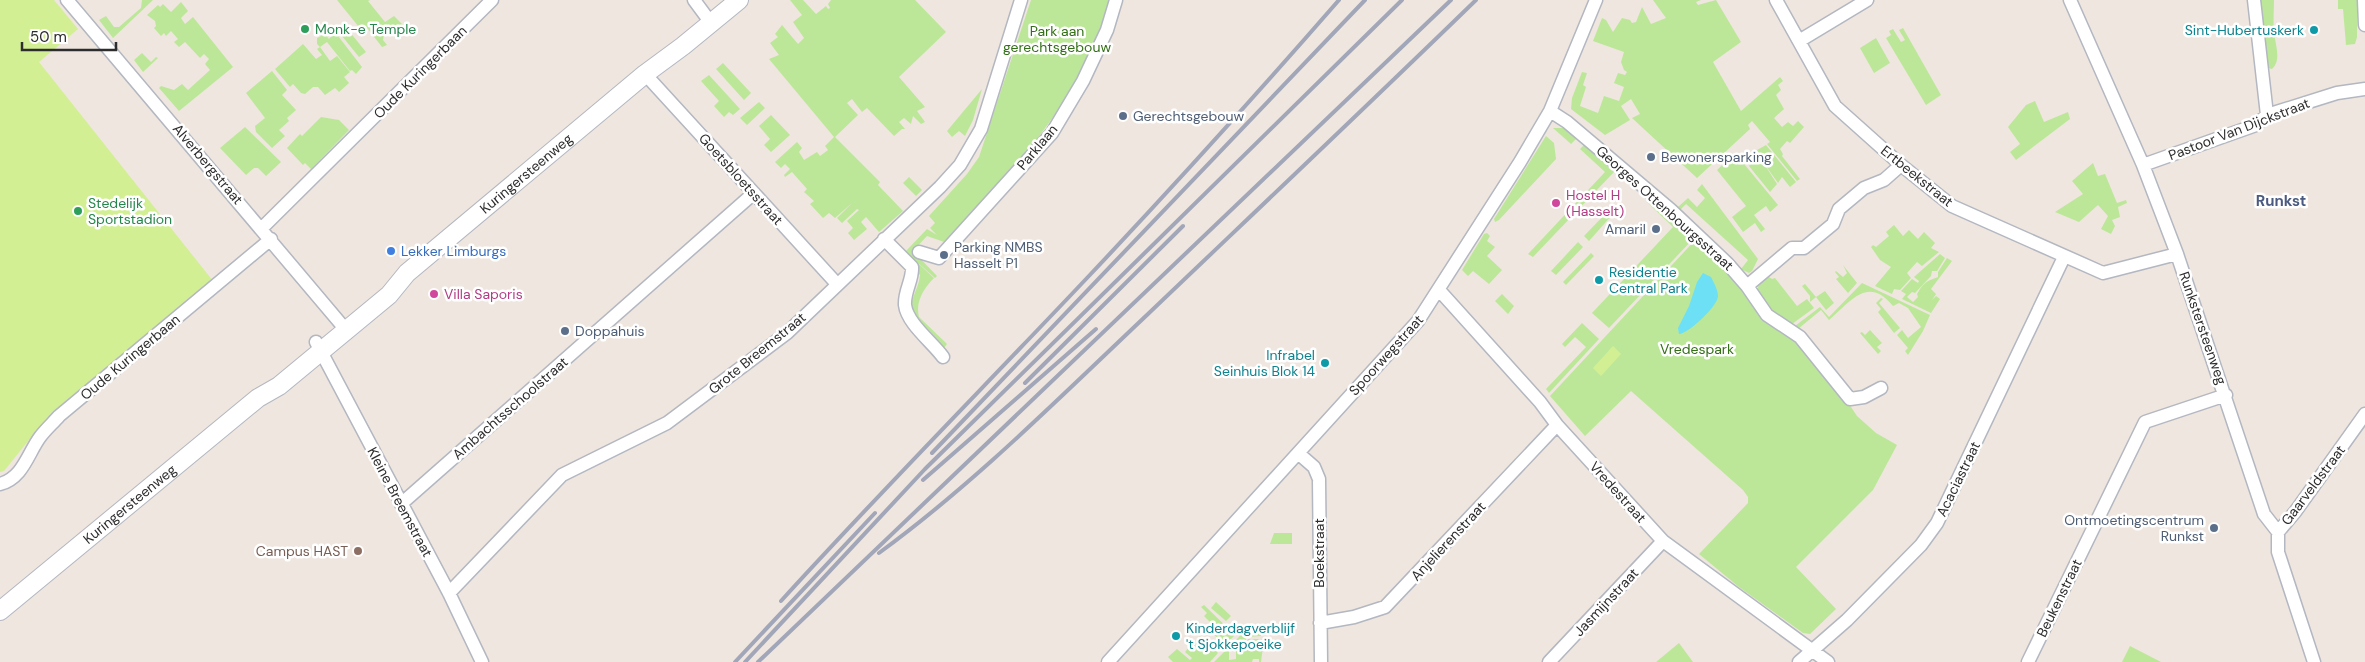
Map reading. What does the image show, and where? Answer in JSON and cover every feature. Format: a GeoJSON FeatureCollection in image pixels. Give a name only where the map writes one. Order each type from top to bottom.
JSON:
{"type":"FeatureCollection","features":[{"type":"Feature","properties":{"kind":"main road","name":"Kuringersteenweg"},"geometry":{"type":"LineString","coordinates":[[0,611],[258,398],[279,386],[343,326],[389,295],[407,273],[645,74],[703,12],[722,0]]}},
{"type":"Feature","properties":{"kind":"main road","name":"Kuringersteenweg"},"geometry":{"type":"LineString","coordinates":[[703,12],[739,0]]}},
{"type":"Feature","properties":{"kind":"street","name":"Alverbergstraat"},"geometry":{"type":"LineString","coordinates":[[67,0],[262,228],[343,326]]}},
{"type":"Feature","properties":{"kind":"street","name":"Oude Kuringerbaan"},"geometry":{"type":"LineString","coordinates":[[262,228],[492,0]]}},
{"type":"Feature","properties":{"kind":"street","name":"Grote Breemstraat"},"geometry":{"type":"LineString","coordinates":[[449,593],[562,475],[667,423],[787,333],[940,187],[960,165],[981,129],[1021,0]]}},
{"type":"Feature","properties":{"kind":"street","name":"Parklaan"},"geometry":{"type":"LineString","coordinates":[[919,252],[939,258],[1052,133],[1083,81],[1107,30],[1116,0]]}},
{"type":"Feature","properties":{"kind":"street","name":"Spoorwegstraat"},"geometry":{"type":"LineString","coordinates":[[1108,662],[1418,321],[1550,111],[1596,0]]}},
{"type":"Feature","properties":{"kind":"street","name":"Ertbeekstraat"},"geometry":{"type":"LineString","coordinates":[[1776,0],[1836,106],[1901,165],[1952,206],[2103,273],[2177,254]]}},
{"type":"Feature","properties":{"kind":"street"},"geometry":{"type":"LineString","coordinates":[[1799,41],[1867,0]]}},
{"type":"Feature","properties":{"kind":"street","name":"Runkstersteenweg"},"geometry":{"type":"LineString","coordinates":[[2070,0],[2143,165],[2177,254],[2226,395],[2264,514],[2278,532]]}},
{"type":"Feature","properties":{"kind":"street"},"geometry":{"type":"LineString","coordinates":[[2254,0],[2267,115]]}},
{"type":"Feature","properties":{"kind":"street"},"geometry":{"type":"LineString","coordinates":[[2364,5],[2365,25]]}},
{"type":"Feature","properties":{"kind":"street","name":"Goetsbloetsstraat"},"geometry":{"type":"LineString","coordinates":[[645,74],[837,284]]}},
{"type":"Feature","properties":{"kind":"street","name":"Pastoor Van Dijckstraat"},"geometry":{"type":"LineString","coordinates":[[2143,165],[2256,126],[2267,115],[2337,93],[2365,89]]}},
{"type":"Feature","properties":{"kind":"street","name":"Georges Ottenbourgsstraat"},"geometry":{"type":"LineString","coordinates":[[1550,111],[1568,122],[1671,210],[1747,286],[1767,314],[1800,337],[1850,398],[1864,397],[1881,388]]}},
{"type":"Feature","properties":{"kind":"street"},"geometry":{"type":"LineString","coordinates":[[1747,286],[1792,248],[1804,248],[1833,224],[1839,209],[1864,188],[1884,180],[1901,165]]}},
{"type":"Feature","properties":{"kind":"street","name":"Ambachtsschoolstraat"},"geometry":{"type":"LineString","coordinates":[[401,504],[754,193]]}},
{"type":"Feature","properties":{"kind":"street","name":"Oude Kuringerbaan"},"geometry":{"type":"LineString","coordinates":[[0,484],[13,478],[30,456],[40,438],[60,416],[271,239]]}},
{"type":"Feature","properties":{"kind":"street"},"geometry":{"type":"LineString","coordinates":[[884,239],[912,267],[913,277],[906,292],[905,304],[908,318],[928,337],[943,357]]}},
{"type":"Feature","properties":{"kind":"street","name":"Acaciastraat"},"geometry":{"type":"LineString","coordinates":[[1799,662],[1847,620],[1921,545],[1937,522],[2064,257]]}},
{"type":"Feature","properties":{"kind":"street","name":"Vredestraat"},"geometry":{"type":"LineString","coordinates":[[1439,290],[1540,402],[1557,426],[1663,541],[1828,662]]}},
{"type":"Feature","properties":{"kind":"street","name":"Kleine Breemstraat"},"geometry":{"type":"LineString","coordinates":[[319,347],[449,593],[482,662]]}},
{"type":"Feature","properties":{"kind":"street","name":"Beukenstraat"},"geometry":{"type":"LineString","coordinates":[[2028,662],[2145,422],[2226,395]]}},
{"type":"Feature","properties":{"kind":"street","name":"Gaarveldstraat"},"geometry":{"type":"LineString","coordinates":[[2278,532],[2295,512],[2365,414]]}},
{"type":"Feature","properties":{"kind":"street","name":"Anjelierenstraat"},"geometry":{"type":"LineString","coordinates":[[1320,622],[1354,617],[1386,608],[1557,426]]}},
{"type":"Feature","properties":{"kind":"street","name":"Boekstraat"},"geometry":{"type":"LineString","coordinates":[[1298,452],[1314,467],[1319,479],[1321,662]]}},
{"type":"Feature","properties":{"kind":"street"},"geometry":{"type":"LineString","coordinates":[[2278,532],[2278,552],[2314,662]]}},
{"type":"Feature","properties":{"kind":"street","name":"Jasmijnstraat"},"geometry":{"type":"LineString","coordinates":[[1549,662],[1663,541]]}},
{"type":"Feature","properties":{"kind":"green space","name":"Stedelijk Sportstadion"},"geometry":{"type":"Polygon","coordinates":[[[0,0],[54,0],[78,29],[39,62],[213,281],[158,331],[68,400],[37,430],[4,471],[0,472],[0,0]]]}},
{"type":"Feature","properties":{"kind":"green space"},"geometry":{"type":"Polygon","coordinates":[[[142,0],[153,0],[113,38],[99,20],[106,16],[114,27],[119,27],[141,8],[142,0]]]}},
{"type":"Feature","properties":{"kind":"green space"},"geometry":{"type":"Polygon","coordinates":[[[337,0],[370,0],[368,1],[385,22],[394,16],[405,27],[396,36],[391,29],[384,35],[383,40],[387,45],[382,47],[368,29],[363,32],[337,0]]]}},
{"type":"Feature","properties":{"kind":"green space"},"geometry":{"type":"Polygon","coordinates":[[[790,0],[803,0],[816,14],[826,6],[828,9],[830,8],[828,4],[831,0],[915,0],[946,32],[899,77],[925,107],[917,111],[925,122],[921,124],[913,116],[911,124],[904,118],[899,122],[905,129],[902,129],[894,136],[867,108],[862,112],[852,99],[847,103],[858,115],[835,137],[880,182],[878,185],[903,211],[879,232],[866,217],[861,222],[867,229],[854,240],[848,233],[853,228],[847,221],[859,210],[857,209],[842,223],[837,218],[852,203],[835,218],[829,213],[823,218],[810,204],[814,201],[804,192],[807,189],[792,172],[785,177],[784,175],[790,169],[785,164],[781,168],[775,162],[797,142],[802,148],[799,152],[804,160],[817,152],[820,156],[828,150],[825,146],[834,137],[769,59],[779,55],[770,43],[778,37],[775,34],[782,25],[798,44],[804,38],[793,22],[802,15],[790,0]]]}},
{"type":"Feature","properties":{"kind":"green space","name":"Park aan gerechtsgebouw"},"geometry":{"type":"Polygon","coordinates":[[[1031,0],[1110,0],[1098,35],[1082,69],[1064,101],[1043,131],[997,188],[947,243],[927,236],[913,251],[937,276],[935,278],[907,253],[934,278],[921,296],[918,311],[919,317],[947,344],[944,348],[922,327],[913,315],[912,301],[920,275],[897,246],[898,244],[906,251],[927,229],[937,235],[930,228],[935,223],[929,216],[967,174],[979,157],[1031,0]]]}},
{"type":"Feature","properties":{"kind":"green space"},"geometry":{"type":"Polygon","coordinates":[[[1653,0],[1701,0],[1696,2],[1698,5],[1716,0],[1741,42],[1713,62],[1741,111],[1780,77],[1783,81],[1778,85],[1781,90],[1776,95],[1784,109],[1774,118],[1782,127],[1788,122],[1793,126],[1798,121],[1804,127],[1790,143],[1787,141],[1780,149],[1783,154],[1782,156],[1800,179],[1797,181],[1767,144],[1770,142],[1752,121],[1748,125],[1750,129],[1697,178],[1632,118],[1640,114],[1631,99],[1621,106],[1630,120],[1605,135],[1571,109],[1572,98],[1582,72],[1587,73],[1583,85],[1586,87],[1580,106],[1598,113],[1604,96],[1619,101],[1624,87],[1614,83],[1618,73],[1625,75],[1627,72],[1624,70],[1621,62],[1624,52],[1593,41],[1602,18],[1606,20],[1613,32],[1622,18],[1630,20],[1632,23],[1636,22],[1642,7],[1651,24],[1666,18],[1653,0]]]}},
{"type":"Feature","properties":{"kind":"green space"},"geometry":{"type":"Polygon","coordinates":[[[2257,0],[2274,0],[2277,61],[2272,69],[2264,67],[2257,0]]]}},
{"type":"Feature","properties":{"kind":"green space"},"geometry":{"type":"Polygon","coordinates":[[[2338,0],[2357,0],[2357,37],[2355,44],[2346,45],[2343,9],[2338,9],[2338,0]]]}},
{"type":"Feature","properties":{"kind":"green space"},"geometry":{"type":"Polygon","coordinates":[[[181,2],[188,11],[181,18],[185,24],[193,17],[233,67],[179,111],[159,88],[161,86],[174,90],[182,84],[188,90],[210,70],[205,64],[209,59],[204,54],[200,58],[185,42],[179,47],[174,42],[178,39],[171,31],[166,36],[164,33],[161,36],[154,28],[156,26],[155,21],[147,15],[158,5],[160,7],[163,4],[171,12],[181,2]]]}},
{"type":"Feature","properties":{"kind":"green space"},"geometry":{"type":"Polygon","coordinates":[[[1903,28],[1941,95],[1926,105],[1886,38],[1891,35],[1889,31],[1893,29],[1901,42],[1905,40],[1899,30],[1903,28]]]}},
{"type":"Feature","properties":{"kind":"green space"},"geometry":{"type":"Polygon","coordinates":[[[349,31],[366,52],[359,57],[342,36],[349,31]]]}},
{"type":"Feature","properties":{"kind":"green space"},"geometry":{"type":"Polygon","coordinates":[[[335,32],[362,67],[356,74],[352,70],[350,71],[327,42],[320,47],[317,44],[317,38],[325,34],[329,39],[335,32]]]}},
{"type":"Feature","properties":{"kind":"green space"},"geometry":{"type":"Polygon","coordinates":[[[1876,38],[1890,63],[1874,73],[1860,48],[1876,38]]]}},
{"type":"Feature","properties":{"kind":"green space"},"geometry":{"type":"Polygon","coordinates":[[[303,44],[316,59],[322,55],[317,49],[320,47],[330,61],[337,56],[350,72],[344,77],[349,83],[339,92],[335,88],[325,95],[318,87],[313,87],[305,94],[301,93],[293,84],[290,87],[275,69],[303,44]]]}},
{"type":"Feature","properties":{"kind":"green space"},"geometry":{"type":"Polygon","coordinates":[[[142,53],[151,62],[156,57],[158,58],[143,72],[134,60],[142,53]]]}},
{"type":"Feature","properties":{"kind":"green space"},"geometry":{"type":"Polygon","coordinates":[[[723,63],[751,93],[744,100],[716,69],[723,63]]]}},
{"type":"Feature","properties":{"kind":"green space"},"geometry":{"type":"Polygon","coordinates":[[[272,71],[287,90],[282,95],[296,110],[287,118],[289,121],[279,130],[285,136],[272,148],[256,132],[255,126],[265,118],[246,93],[272,71]]]}},
{"type":"Feature","properties":{"kind":"green space"},"geometry":{"type":"Polygon","coordinates":[[[709,75],[740,109],[733,115],[729,112],[724,117],[714,106],[719,101],[701,81],[709,75]]]}},
{"type":"Feature","properties":{"kind":"green space"},"geometry":{"type":"Polygon","coordinates":[[[982,89],[973,120],[965,136],[959,131],[952,137],[947,131],[982,89]]]}},
{"type":"Feature","properties":{"kind":"green space"},"geometry":{"type":"Polygon","coordinates":[[[2035,101],[2044,122],[2068,112],[2070,119],[2016,160],[2010,152],[2020,144],[2008,127],[2026,105],[2035,101]]]}},
{"type":"Feature","properties":{"kind":"green space"},"geometry":{"type":"Polygon","coordinates":[[[759,102],[765,108],[747,125],[740,118],[759,102]]]}},
{"type":"Feature","properties":{"kind":"green space"},"geometry":{"type":"Polygon","coordinates":[[[771,115],[790,135],[771,152],[764,145],[770,139],[759,126],[771,115]]]}},
{"type":"Feature","properties":{"kind":"green space"},"geometry":{"type":"Polygon","coordinates":[[[321,117],[339,120],[349,130],[311,169],[305,163],[303,165],[287,148],[300,134],[302,136],[321,117]]]}},
{"type":"Feature","properties":{"kind":"green space"},"geometry":{"type":"Polygon","coordinates":[[[245,127],[281,162],[266,176],[258,168],[254,168],[246,175],[220,148],[245,127]]]}},
{"type":"Feature","properties":{"kind":"green space"},"geometry":{"type":"Polygon","coordinates":[[[1553,128],[1563,128],[1577,138],[1571,144],[1553,128]]]}},
{"type":"Feature","properties":{"kind":"green space"},"geometry":{"type":"Polygon","coordinates":[[[1546,136],[1554,143],[1556,159],[1495,222],[1494,219],[1546,136]]]}},
{"type":"Feature","properties":{"kind":"green space"},"geometry":{"type":"Polygon","coordinates":[[[1584,145],[1614,172],[1533,257],[1528,254],[1605,172],[1580,149],[1584,145]]]}},
{"type":"Feature","properties":{"kind":"green space"},"geometry":{"type":"Polygon","coordinates":[[[1766,145],[1796,182],[1790,187],[1782,177],[1778,183],[1763,162],[1777,184],[1770,192],[1749,166],[1759,154],[1763,160],[1757,150],[1766,145]]]}},
{"type":"Feature","properties":{"kind":"green space"},"geometry":{"type":"Polygon","coordinates":[[[1735,153],[1778,205],[1770,212],[1766,206],[1754,215],[1765,229],[1761,232],[1755,223],[1743,232],[1732,217],[1746,206],[1717,170],[1735,153]]]}},
{"type":"Feature","properties":{"kind":"green space"},"geometry":{"type":"Polygon","coordinates":[[[2093,163],[2098,176],[2105,174],[2117,203],[2126,200],[2127,203],[2118,207],[2120,217],[2112,220],[2115,226],[2111,234],[2101,229],[2108,216],[2098,205],[2079,222],[2055,212],[2083,194],[2072,181],[2093,163]]]}},
{"type":"Feature","properties":{"kind":"green space"},"geometry":{"type":"Polygon","coordinates":[[[909,177],[922,190],[916,196],[903,183],[909,177]]]}},
{"type":"Feature","properties":{"kind":"green space"},"geometry":{"type":"Polygon","coordinates":[[[1702,184],[1758,259],[1749,273],[1741,269],[1748,260],[1686,204],[1680,210],[1678,207],[1688,198],[1697,207],[1705,198],[1697,190],[1702,184]]]}},
{"type":"Feature","properties":{"kind":"green space"},"geometry":{"type":"Polygon","coordinates":[[[1651,199],[1693,239],[1609,328],[1592,313],[1673,227],[1647,202],[1651,199]]]}},
{"type":"Feature","properties":{"kind":"green space"},"geometry":{"type":"Polygon","coordinates":[[[1609,210],[1613,214],[1589,241],[1584,236],[1609,210]]]}},
{"type":"Feature","properties":{"kind":"green space"},"geometry":{"type":"Polygon","coordinates":[[[1894,225],[1903,236],[1909,230],[1918,239],[1924,232],[1935,243],[1931,248],[1939,252],[1922,266],[1917,262],[1907,273],[1911,278],[1900,290],[1894,289],[1892,294],[1875,286],[1891,267],[1880,260],[1871,247],[1873,245],[1876,247],[1889,236],[1886,232],[1894,225]]]}},
{"type":"Feature","properties":{"kind":"green space"},"geometry":{"type":"Polygon","coordinates":[[[1487,233],[1490,236],[1487,241],[1495,247],[1487,256],[1502,270],[1489,284],[1473,271],[1468,276],[1462,270],[1484,234],[1487,233]]]}},
{"type":"Feature","properties":{"kind":"green space","name":"Vredespark"},"geometry":{"type":"Polygon","coordinates":[[[1698,237],[1798,339],[1841,392],[1857,416],[1876,433],[1897,445],[1873,490],[1796,567],[1836,609],[1810,634],[1803,633],[1739,587],[1699,554],[1748,503],[1748,497],[1743,490],[1631,391],[1585,436],[1550,396],[1698,237]]]}},
{"type":"Feature","properties":{"kind":"green space"},"geometry":{"type":"Polygon","coordinates":[[[1578,242],[1583,247],[1556,275],[1551,271],[1578,242]]]}},
{"type":"Feature","properties":{"kind":"green space"},"geometry":{"type":"Polygon","coordinates":[[[1591,253],[1594,256],[1566,285],[1563,282],[1591,253]]]}},
{"type":"Feature","properties":{"kind":"green space"},"geometry":{"type":"Polygon","coordinates":[[[1940,254],[1945,258],[1937,271],[1932,271],[1931,276],[1915,293],[1912,292],[1907,297],[1913,302],[1918,297],[1917,294],[1924,284],[1938,277],[1938,272],[1947,258],[1952,261],[1931,289],[1936,294],[1932,300],[1936,296],[1940,299],[1931,313],[1902,299],[1906,294],[1901,291],[1912,279],[1918,283],[1919,281],[1914,277],[1940,254]]]}},
{"type":"Feature","properties":{"kind":"green space"},"geometry":{"type":"Polygon","coordinates":[[[1843,265],[1857,283],[1848,293],[1836,279],[1839,277],[1836,271],[1843,277],[1847,273],[1843,265]]]}},
{"type":"Feature","properties":{"kind":"green space"},"geometry":{"type":"Polygon","coordinates":[[[1766,275],[1772,279],[1775,278],[1797,306],[1807,299],[1814,308],[1792,324],[1782,318],[1779,320],[1756,293],[1762,276],[1766,275]]]}},
{"type":"Feature","properties":{"kind":"green space"},"geometry":{"type":"Polygon","coordinates":[[[1862,283],[1930,315],[1923,331],[1908,355],[1905,351],[1908,348],[1897,335],[1902,330],[1908,338],[1921,327],[1908,308],[1899,303],[1893,306],[1876,292],[1860,294],[1829,320],[1821,310],[1798,329],[1795,326],[1820,307],[1829,317],[1862,283]]]}},
{"type":"Feature","properties":{"kind":"green space"},"geometry":{"type":"Polygon","coordinates":[[[1805,284],[1816,297],[1810,302],[1810,296],[1802,286],[1805,284]]]}},
{"type":"Feature","properties":{"kind":"green space"},"geometry":{"type":"Polygon","coordinates":[[[1825,291],[1834,303],[1826,310],[1816,297],[1825,291]]]}},
{"type":"Feature","properties":{"kind":"green space"},"geometry":{"type":"Polygon","coordinates":[[[1502,294],[1514,306],[1508,314],[1495,301],[1502,294]]]}},
{"type":"Feature","properties":{"kind":"green space"},"geometry":{"type":"Polygon","coordinates":[[[1881,298],[1883,299],[1879,303],[1900,328],[1894,333],[1878,312],[1881,309],[1876,303],[1881,298]]]}},
{"type":"Feature","properties":{"kind":"green space"},"geometry":{"type":"Polygon","coordinates":[[[1582,323],[1599,339],[1549,393],[1546,389],[1586,347],[1575,337],[1565,347],[1562,344],[1582,323]]]}},
{"type":"Feature","properties":{"kind":"green space"},"geometry":{"type":"Polygon","coordinates":[[[1870,330],[1882,343],[1877,347],[1881,351],[1878,354],[1860,333],[1862,332],[1865,335],[1870,330]]]}},
{"type":"Feature","properties":{"kind":"green space"},"geometry":{"type":"Polygon","coordinates":[[[1613,346],[1621,354],[1601,376],[1593,368],[1613,346]]]}},
{"type":"Feature","properties":{"kind":"green space"},"geometry":{"type":"Polygon","coordinates":[[[1274,533],[1292,533],[1292,544],[1270,544],[1274,533]]]}},
{"type":"Feature","properties":{"kind":"green space"},"geometry":{"type":"Polygon","coordinates":[[[1216,602],[1231,616],[1226,621],[1211,608],[1216,602]]]}},
{"type":"Feature","properties":{"kind":"green space"},"geometry":{"type":"Polygon","coordinates":[[[1204,605],[1235,635],[1225,645],[1210,631],[1216,628],[1204,616],[1207,613],[1201,607],[1204,605]]]}},
{"type":"Feature","properties":{"kind":"green space"},"geometry":{"type":"Polygon","coordinates":[[[1242,625],[1261,625],[1261,636],[1246,637],[1246,642],[1236,643],[1236,649],[1245,649],[1248,639],[1264,639],[1261,662],[1259,662],[1259,659],[1253,659],[1252,662],[1214,662],[1226,650],[1229,650],[1229,660],[1236,659],[1236,650],[1233,650],[1233,643],[1239,637],[1242,625]]]}},
{"type":"Feature","properties":{"kind":"green space"},"geometry":{"type":"Polygon","coordinates":[[[1200,636],[1218,653],[1210,662],[1173,662],[1168,657],[1177,649],[1190,660],[1192,658],[1185,652],[1189,647],[1194,652],[1197,649],[1193,644],[1200,636]]]}},
{"type":"Feature","properties":{"kind":"green space"},"geometry":{"type":"Polygon","coordinates":[[[1679,643],[1693,662],[1656,662],[1679,643]]]}},
{"type":"Feature","properties":{"kind":"green space"},"geometry":{"type":"Polygon","coordinates":[[[2130,646],[2161,662],[2122,662],[2130,646]]]}},
{"type":"Feature","properties":{"kind":"water"},"geometry":{"type":"Polygon","coordinates":[[[1703,273],[1711,277],[1717,289],[1717,301],[1695,325],[1679,334],[1678,328],[1689,306],[1697,282],[1703,273]]]}},
{"type":"Feature","properties":{"kind":"railway"},"geometry":{"type":"LineString","coordinates":[[781,601],[1151,209],[1339,0]]}},
{"type":"Feature","properties":{"kind":"railway"},"geometry":{"type":"LineString","coordinates":[[932,453],[1365,0]]}},
{"type":"Feature","properties":{"kind":"railway"},"geometry":{"type":"LineString","coordinates":[[745,662],[925,469],[1402,0]]}},
{"type":"Feature","properties":{"kind":"railway"},"geometry":{"type":"LineString","coordinates":[[758,662],[1451,0]]}},
{"type":"Feature","properties":{"kind":"railway"},"geometry":{"type":"LineString","coordinates":[[879,553],[950,497],[1017,438],[1476,0]]}},
{"type":"Feature","properties":{"kind":"railway"},"geometry":{"type":"LineString","coordinates":[[1025,383],[1183,226]]}},
{"type":"Feature","properties":{"kind":"railway"},"geometry":{"type":"LineString","coordinates":[[923,480],[1096,329]]}},
{"type":"Feature","properties":{"kind":"railway"},"geometry":{"type":"LineString","coordinates":[[735,662],[875,513]]}},
{"type":"Feature","properties":{"kind":"place","name":"Monk-e Temple"},"geometry":{"type":"Point","coordinates":[305,29]}},
{"type":"Feature","properties":{"kind":"place","name":"Sint-Hubertuskerk"},"geometry":{"type":"Point","coordinates":[2314,30]}},
{"type":"Feature","properties":{"kind":"place","name":"Gerechtsgebouw"},"geometry":{"type":"Point","coordinates":[1123,116]}},
{"type":"Feature","properties":{"kind":"place","name":"Bewonersparking"},"geometry":{"type":"Point","coordinates":[1651,157]}},
{"type":"Feature","properties":{"kind":"place","name":"Hostel H (Hasselt)"},"geometry":{"type":"Point","coordinates":[1556,203]}},
{"type":"Feature","properties":{"kind":"place","name":"Stedelijk Sportstadion"},"geometry":{"type":"Point","coordinates":[78,211]}},
{"type":"Feature","properties":{"kind":"place","name":"Amaril"},"geometry":{"type":"Point","coordinates":[1656,229]}},
{"type":"Feature","properties":{"kind":"place","name":"Lekker Limburgs"},"geometry":{"type":"Point","coordinates":[391,251]}},
{"type":"Feature","properties":{"kind":"place","name":"Parking NMBS Hasselt P1"},"geometry":{"type":"Point","coordinates":[944,255]}},
{"type":"Feature","properties":{"kind":"place","name":"Residentie Central Park"},"geometry":{"type":"Point","coordinates":[1599,280]}},
{"type":"Feature","properties":{"kind":"place","name":"Villa Saporis"},"geometry":{"type":"Point","coordinates":[434,294]}},
{"type":"Feature","properties":{"kind":"place","name":"Doppahuis"},"geometry":{"type":"Point","coordinates":[565,331]}},
{"type":"Feature","properties":{"kind":"place","name":"Infrabel Seinhuis Blok 14"},"geometry":{"type":"Point","coordinates":[1325,363]}},
{"type":"Feature","properties":{"kind":"place","name":"Ontmoetingscentrum Runkst"},"geometry":{"type":"Point","coordinates":[2214,528]}},
{"type":"Feature","properties":{"kind":"place","name":"Campus HAST"},"geometry":{"type":"Point","coordinates":[358,551]}},
{"type":"Feature","properties":{"kind":"place","name":"Kinderdagverblijf 't Sjokkepoeike"},"geometry":{"type":"Point","coordinates":[1176,636]}},
{"type":"Feature","properties":{"kind":"district","name":"Runkst"},"geometry":{"type":"Point","coordinates":[2281,201]}}]}
